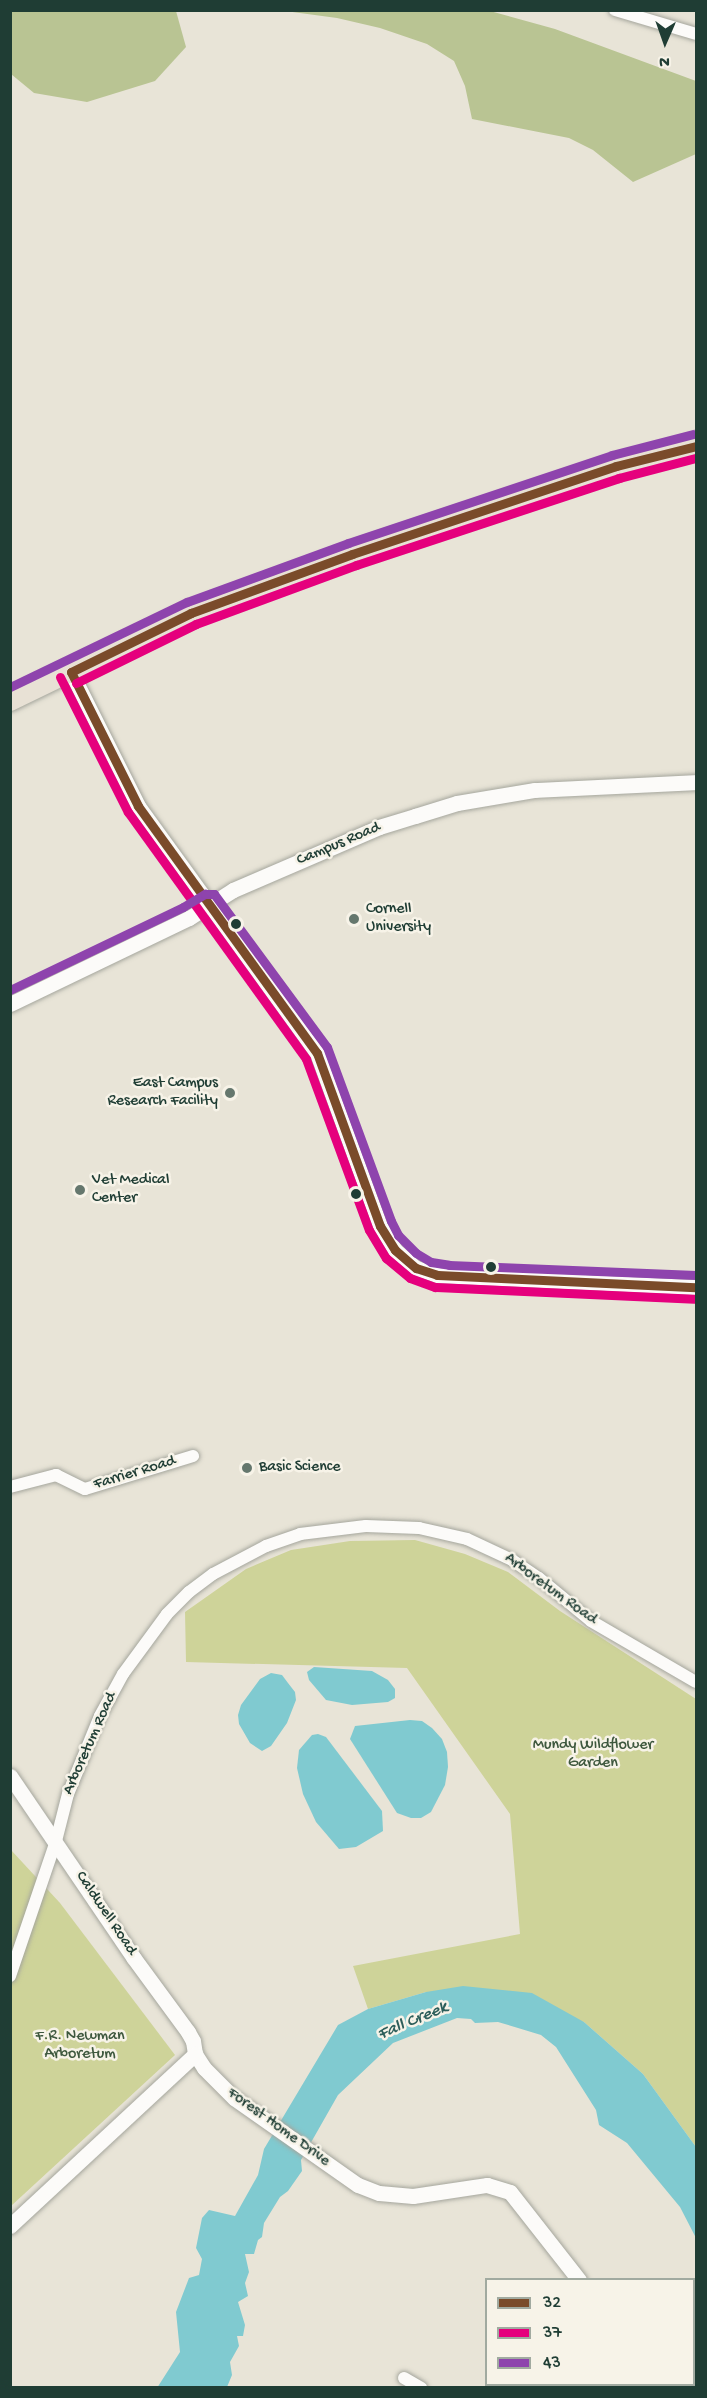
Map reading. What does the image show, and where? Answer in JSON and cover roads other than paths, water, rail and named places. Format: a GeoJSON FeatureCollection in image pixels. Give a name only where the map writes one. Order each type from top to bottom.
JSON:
{"type":"FeatureCollection","features":[{"type":"Feature","properties":{"kind":"main road"},"geometry":{"type":"LineString","coordinates":[[10,701],[191,613],[341,558],[616,466],[696,446]]}},
{"type":"Feature","properties":{"kind":"street"},"geometry":{"type":"LineString","coordinates":[[615,10],[696,34]]}},
{"type":"Feature","properties":{"kind":"street"},"geometry":{"type":"LineString","coordinates":[[71,672],[138,806],[317,1053],[380,1226],[388,1242],[409,1263],[426,1273],[448,1277],[696,1287]]}},
{"type":"Feature","properties":{"kind":"street","name":"Campus Road"},"geometry":{"type":"LineString","coordinates":[[10,1005],[189,918],[233,890],[379,827],[457,803],[573,786],[696,782]]}},
{"type":"Feature","properties":{"kind":"street","name":"Farrier Road"},"geometry":{"type":"LineString","coordinates":[[10,1487],[56,1475],[85,1489],[193,1456]]}},
{"type":"Feature","properties":{"kind":"street","name":"Arboretum Road"},"geometry":{"type":"LineString","coordinates":[[10,1976],[56,1841],[68,1794],[100,1716],[123,1674],[167,1614],[213,1574],[266,1546],[300,1534],[366,1526],[405,1527],[443,1533],[483,1545],[512,1560],[539,1578],[591,1621],[696,1682]]}},
{"type":"Feature","properties":{"kind":"street","name":"Caldwell Road"},"geometry":{"type":"LineString","coordinates":[[10,1776],[133,1957],[188,2032],[195,2054]]}},
{"type":"Feature","properties":{"kind":"street"},"geometry":{"type":"LineString","coordinates":[[10,2226],[195,2054]]}},
{"type":"Feature","properties":{"kind":"street","name":"Forest Home Drive"},"geometry":{"type":"LineString","coordinates":[[195,2054],[219,2084],[246,2106],[358,2185],[388,2194],[413,2196],[487,2185],[510,2192],[577,2278]]}},
{"type":"Feature","properties":{"kind":"street"},"geometry":{"type":"LineString","coordinates":[[404,2378],[421,2388]]}},
{"type":"Feature","properties":{"kind":"water"},"geometry":{"type":"Polygon","coordinates":[[[314,1667],[372,1671],[388,1680],[395,1689],[395,1698],[388,1702],[352,1705],[326,1700],[309,1680],[307,1672],[314,1667]]]}},
{"type":"Feature","properties":{"kind":"water"},"geometry":{"type":"Polygon","coordinates":[[[271,1673],[282,1675],[295,1692],[296,1700],[287,1723],[271,1746],[262,1751],[250,1743],[239,1724],[238,1715],[241,1705],[260,1679],[271,1673]]]}},
{"type":"Feature","properties":{"kind":"water"},"geometry":{"type":"Polygon","coordinates":[[[410,1720],[422,1721],[432,1728],[442,1739],[447,1752],[448,1767],[445,1785],[431,1812],[421,1818],[411,1818],[397,1813],[350,1739],[355,1726],[410,1720]]]}},
{"type":"Feature","properties":{"kind":"water"},"geometry":{"type":"Polygon","coordinates":[[[318,1734],[326,1737],[382,1811],[383,1831],[356,1847],[339,1849],[316,1822],[303,1794],[297,1768],[299,1750],[312,1735],[318,1734]]]}},
{"type":"Feature","properties":{"kind":"water","name":"Fall Creek"},"geometry":{"type":"Polygon","coordinates":[[[463,1986],[532,1993],[584,2022],[643,2074],[696,2147],[696,2238],[680,2207],[627,2143],[599,2125],[596,2110],[556,2047],[541,2035],[498,2022],[475,2023],[471,2019],[457,2018],[393,2043],[338,2095],[301,2160],[302,2171],[288,2191],[280,2197],[264,2223],[262,2237],[258,2240],[254,2254],[245,2254],[249,2272],[245,2283],[248,2296],[238,2302],[245,2325],[243,2336],[237,2336],[239,2346],[230,2362],[232,2375],[227,2387],[157,2388],[180,2352],[176,2312],[189,2278],[199,2275],[202,2259],[196,2248],[202,2218],[209,2210],[235,2216],[258,2175],[264,2149],[338,2025],[368,2009],[426,1992],[463,1986]]]}},
{"type":"Feature","properties":{"kind":"place","name":"Cornell University"},"geometry":{"type":"Point","coordinates":[354,919]}},
{"type":"Feature","properties":{"kind":"place","name":"East Campus Research Facility"},"geometry":{"type":"Point","coordinates":[230,1093]}},
{"type":"Feature","properties":{"kind":"place","name":"Vet Medical Center"},"geometry":{"type":"Point","coordinates":[80,1190]}},
{"type":"Feature","properties":{"kind":"place","name":"Basic Science"},"geometry":{"type":"Point","coordinates":[247,1468]}},
{"type":"Feature","properties":{"kind":"park label","name":"Mundy Wildflower Garden"},"geometry":{"type":"Point","coordinates":[593,1755]}},
{"type":"Feature","properties":{"kind":"park label","name":"F.R. Newman Arboretum"},"geometry":{"type":"Point","coordinates":[80,2046]}}]}
